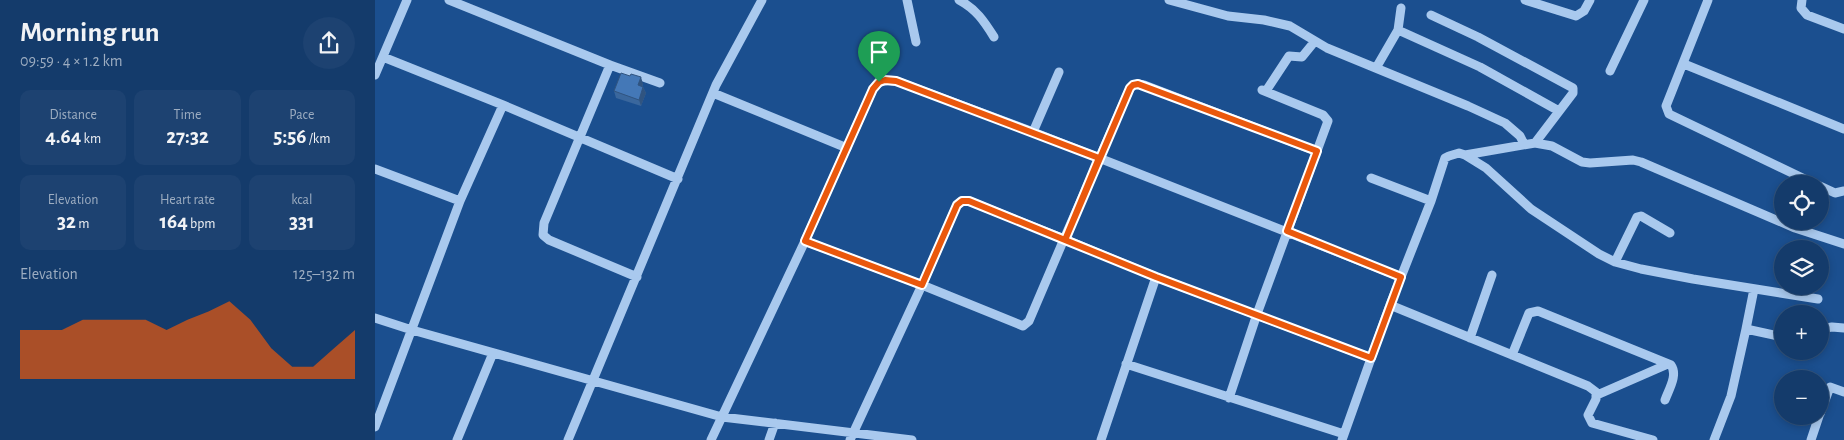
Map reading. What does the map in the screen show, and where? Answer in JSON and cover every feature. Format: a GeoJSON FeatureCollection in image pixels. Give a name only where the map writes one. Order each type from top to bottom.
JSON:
{"type":"FeatureCollection","features":[{"type":"Feature","properties":{"kind":"street"},"geometry":{"type":"LineString","coordinates":[[375,75],[407,0]]}},
{"type":"Feature","properties":{"kind":"street"},"geometry":{"type":"LineString","coordinates":[[449,0],[610,65],[660,83]]}},
{"type":"Feature","properties":{"kind":"street"},"geometry":{"type":"LineString","coordinates":[[568,440],[594,382],[713,93],[762,0]]}},
{"type":"Feature","properties":{"kind":"street"},"geometry":{"type":"LineString","coordinates":[[907,0],[916,42]]}},
{"type":"Feature","properties":{"kind":"street"},"geometry":{"type":"LineString","coordinates":[[959,0],[982,18],[994,37]]}},
{"type":"Feature","properties":{"kind":"street"},"geometry":{"type":"LineString","coordinates":[[1169,0],[1228,16],[1282,23],[1327,48],[1505,124],[1520,136],[1524,144]]}},
{"type":"Feature","properties":{"kind":"street"},"geometry":{"type":"LineString","coordinates":[[1525,0],[1576,16],[1584,11],[1590,0]]}},
{"type":"Feature","properties":{"kind":"street"},"geometry":{"type":"LineString","coordinates":[[1610,71],[1644,0]]}},
{"type":"Feature","properties":{"kind":"street"},"geometry":{"type":"LineString","coordinates":[[1708,0],[1667,106],[1669,114],[1796,175]]}},
{"type":"Feature","properties":{"kind":"street"},"geometry":{"type":"LineString","coordinates":[[1802,0],[1801,8],[1807,15],[1844,29]]}},
{"type":"Feature","properties":{"kind":"street"},"geometry":{"type":"LineString","coordinates":[[1376,68],[1398,30],[1401,8]]}},
{"type":"Feature","properties":{"kind":"street"},"geometry":{"type":"LineString","coordinates":[[1431,15],[1478,37],[1573,88],[1573,93],[1535,143]]}},
{"type":"Feature","properties":{"kind":"street"},"geometry":{"type":"LineString","coordinates":[[1398,30],[1480,67],[1559,111]]}},
{"type":"Feature","properties":{"kind":"street"},"geometry":{"type":"LineString","coordinates":[[1229,398],[1257,314],[1328,120],[1326,117],[1264,91],[1289,56],[1302,56],[1315,41]]}},
{"type":"Feature","properties":{"kind":"street"},"geometry":{"type":"LineString","coordinates":[[383,58],[503,105],[678,179]]}},
{"type":"Feature","properties":{"kind":"street"},"geometry":{"type":"LineString","coordinates":[[1684,64],[1844,130]]}},
{"type":"Feature","properties":{"kind":"street"},"geometry":{"type":"LineString","coordinates":[[610,65],[581,138],[544,222],[543,235],[549,240],[637,277]]}},
{"type":"Feature","properties":{"kind":"street"},"geometry":{"type":"LineString","coordinates":[[1033,132],[1059,72]]}},
{"type":"Feature","properties":{"kind":"street"},"geometry":{"type":"LineString","coordinates":[[711,440],[805,241],[873,89],[879,82],[885,80],[896,81],[1033,132],[1401,277]]}},
{"type":"Feature","properties":{"kind":"street"},"geometry":{"type":"LineString","coordinates":[[805,241],[922,285],[1023,326],[1029,321],[1099,158],[1133,85],[1138,84],[1317,151]]}},
{"type":"Feature","properties":{"kind":"street"},"geometry":{"type":"LineString","coordinates":[[713,93],[847,148]]}},
{"type":"Feature","properties":{"kind":"street"},"geometry":{"type":"LineString","coordinates":[[375,427],[460,201],[503,105]]}},
{"type":"Feature","properties":{"kind":"street"},"geometry":{"type":"LineString","coordinates":[[1465,155],[1535,143],[1551,146],[1582,162],[1633,160],[1795,228],[1844,244]]}},
{"type":"Feature","properties":{"kind":"street"},"geometry":{"type":"LineString","coordinates":[[1126,364],[1343,437],[1401,277],[1431,202],[1445,158],[1459,153],[1486,168],[1531,209],[1599,254],[1615,262],[1641,269],[1817,299]]}},
{"type":"Feature","properties":{"kind":"street"},"geometry":{"type":"LineString","coordinates":[[375,169],[460,201]]}},
{"type":"Feature","properties":{"kind":"street"},"geometry":{"type":"LineString","coordinates":[[1371,178],[1431,202]]}},
{"type":"Feature","properties":{"kind":"street"},"geometry":{"type":"LineString","coordinates":[[1829,190],[1835,193],[1844,191]]}},
{"type":"Feature","properties":{"kind":"street"},"geometry":{"type":"LineString","coordinates":[[852,436],[957,205],[962,201],[969,201],[1156,277],[1371,358]]}},
{"type":"Feature","properties":{"kind":"street"},"geometry":{"type":"LineString","coordinates":[[1615,262],[1637,216],[1641,216],[1670,233]]}},
{"type":"Feature","properties":{"kind":"street"},"geometry":{"type":"LineString","coordinates":[[1470,338],[1492,275]]}},
{"type":"Feature","properties":{"kind":"street"},"geometry":{"type":"LineString","coordinates":[[1101,440],[1156,277]]}},
{"type":"Feature","properties":{"kind":"street"},"geometry":{"type":"LineString","coordinates":[[1715,440],[1731,396],[1754,289]]}},
{"type":"Feature","properties":{"kind":"street"},"geometry":{"type":"LineString","coordinates":[[1391,305],[1588,386],[1597,396]]}},
{"type":"Feature","properties":{"kind":"street"},"geometry":{"type":"LineString","coordinates":[[1512,355],[1527,317],[1533,311],[1547,315],[1668,364],[1673,368],[1674,376],[1665,400]]}},
{"type":"Feature","properties":{"kind":"street"},"geometry":{"type":"LineString","coordinates":[[375,318],[722,417],[775,423],[852,436],[913,440]]}},
{"type":"Feature","properties":{"kind":"street"},"geometry":{"type":"LineString","coordinates":[[1829,328],[1844,328]]}},
{"type":"Feature","properties":{"kind":"street"},"geometry":{"type":"LineString","coordinates":[[1746,329],[1774,335]]}},
{"type":"Feature","properties":{"kind":"street"},"geometry":{"type":"LineString","coordinates":[[457,440],[493,353]]}},
{"type":"Feature","properties":{"kind":"street"},"geometry":{"type":"LineString","coordinates":[[1653,440],[1592,423],[1588,415],[1597,396],[1668,364]]}},
{"type":"Feature","properties":{"kind":"street"},"geometry":{"type":"LineString","coordinates":[[1829,390],[1830,387],[1844,392]]}},
{"type":"Feature","properties":{"kind":"street"},"geometry":{"type":"LineString","coordinates":[[769,440],[775,423]]}},
{"type":"Feature","properties":{"kind":"street"},"geometry":{"type":"LineString","coordinates":[[1811,440],[1816,425]]}},
{"type":"Feature","properties":{"kind":"building"},"geometry":{"type":"Polygon","coordinates":[[[621,73],[641,77],[638,85],[643,87],[639,100],[614,91],[621,73]]]}},
{"type":"Feature","properties":{"kind":"route"},"geometry":{"type":"LineString","coordinates":[[879,82],[873,89],[805,241],[922,285],[957,205],[962,201],[969,201],[1065,240],[1130,88],[1133,85],[1144,85],[1317,151],[1287,231],[1401,277],[1371,358],[1156,277],[1065,240],[1099,158],[896,81],[885,80],[879,82]]}}]}
